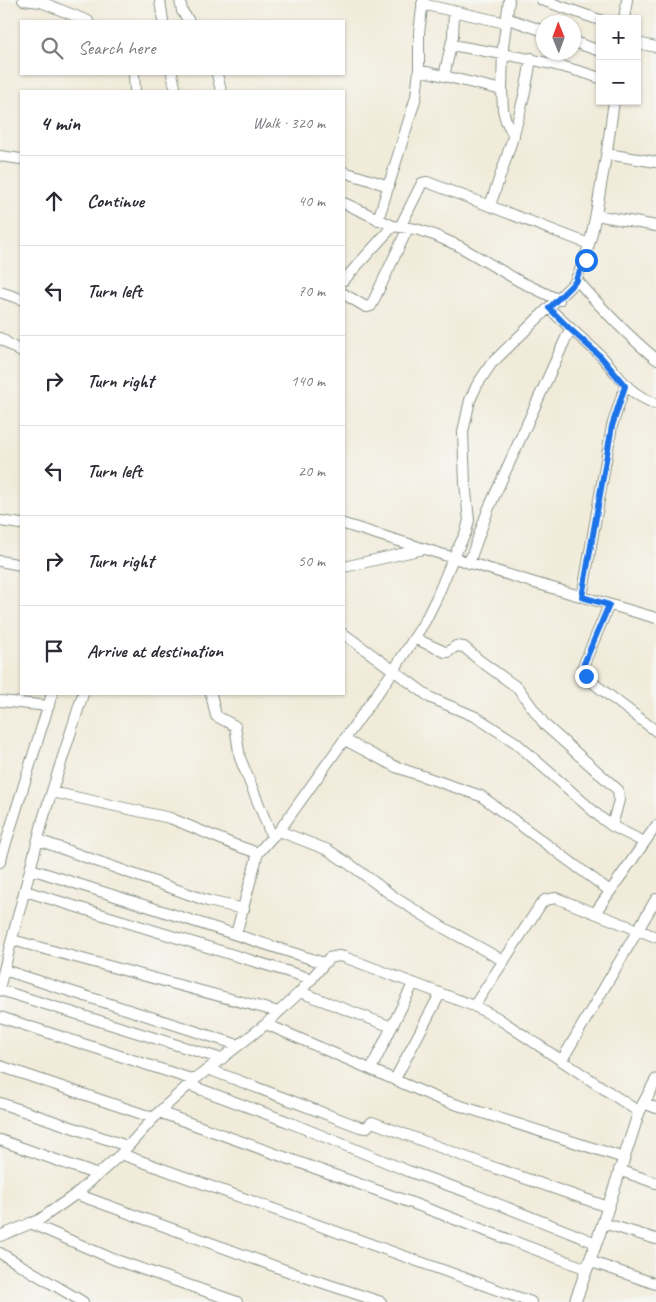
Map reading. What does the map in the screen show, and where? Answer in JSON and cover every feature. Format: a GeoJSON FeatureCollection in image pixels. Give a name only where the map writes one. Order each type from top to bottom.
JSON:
{"type":"FeatureCollection","features":[{"type":"Feature","properties":{"kind":"street"},"geometry":{"type":"LineString","coordinates":[[23,0],[41,2],[86,20]]}},
{"type":"Feature","properties":{"kind":"street"},"geometry":{"type":"LineString","coordinates":[[160,0],[163,20]]}},
{"type":"Feature","properties":{"kind":"street"},"geometry":{"type":"LineString","coordinates":[[180,0],[182,11],[188,20]]}},
{"type":"Feature","properties":{"kind":"street"},"geometry":{"type":"LineString","coordinates":[[509,0],[503,54],[502,90],[503,110],[506,121],[514,136]]}},
{"type":"Feature","properties":{"kind":"street"},"geometry":{"type":"LineString","coordinates":[[542,0],[596,19]]}},
{"type":"Feature","properties":{"kind":"street"},"geometry":{"type":"LineString","coordinates":[[625,15],[627,0]]}},
{"type":"Feature","properties":{"kind":"street"},"geometry":{"type":"LineString","coordinates":[[378,220],[416,97],[419,70],[419,33],[423,2],[454,11],[536,29]]}},
{"type":"Feature","properties":{"kind":"street"},"geometry":{"type":"LineString","coordinates":[[444,76],[451,45],[454,11]]}},
{"type":"Feature","properties":{"kind":"street"},"geometry":{"type":"LineString","coordinates":[[581,44],[596,50]]}},
{"type":"Feature","properties":{"kind":"street"},"geometry":{"type":"LineString","coordinates":[[451,45],[531,58],[596,77]]}},
{"type":"Feature","properties":{"kind":"street"},"geometry":{"type":"LineString","coordinates":[[641,45],[656,47]]}},
{"type":"Feature","properties":{"kind":"street"},"geometry":{"type":"LineString","coordinates":[[490,205],[514,136],[528,79],[531,58]]}},
{"type":"Feature","properties":{"kind":"street"},"geometry":{"type":"LineString","coordinates":[[419,70],[502,90]]}},
{"type":"Feature","properties":{"kind":"street"},"geometry":{"type":"LineString","coordinates":[[134,75],[135,90]]}},
{"type":"Feature","properties":{"kind":"street"},"geometry":{"type":"LineString","coordinates":[[172,75],[176,90]]}},
{"type":"Feature","properties":{"kind":"street"},"geometry":{"type":"LineString","coordinates":[[217,75],[221,90]]}},
{"type":"Feature","properties":{"kind":"street"},"geometry":{"type":"LineString","coordinates":[[236,934],[258,853],[276,834],[394,670],[437,597],[466,532],[469,520],[463,432],[470,400],[491,364],[577,280],[586,260],[596,215],[613,105]]}},
{"type":"Feature","properties":{"kind":"street"},"geometry":{"type":"LineString","coordinates":[[607,154],[656,162]]}},
{"type":"Feature","properties":{"kind":"street"},"geometry":{"type":"LineString","coordinates":[[0,156],[20,159]]}},
{"type":"Feature","properties":{"kind":"street"},"geometry":{"type":"LineString","coordinates":[[345,172],[389,186]]}},
{"type":"Feature","properties":{"kind":"street"},"geometry":{"type":"LineString","coordinates":[[345,295],[366,307],[371,306],[400,227],[422,183],[427,182],[490,205],[589,244]]}},
{"type":"Feature","properties":{"kind":"street"},"geometry":{"type":"LineString","coordinates":[[345,204],[378,220],[434,234],[459,246],[519,281],[558,300]]}},
{"type":"Feature","properties":{"kind":"street"},"geometry":{"type":"LineString","coordinates":[[596,215],[656,226]]}},
{"type":"Feature","properties":{"kind":"street"},"geometry":{"type":"LineString","coordinates":[[345,279],[400,227]]}},
{"type":"Feature","properties":{"kind":"street"},"geometry":{"type":"LineString","coordinates":[[577,280],[627,334],[656,358]]}},
{"type":"Feature","properties":{"kind":"street"},"geometry":{"type":"LineString","coordinates":[[0,292],[20,299]]}},
{"type":"Feature","properties":{"kind":"street"},"geometry":{"type":"LineString","coordinates":[[549,308],[601,357],[625,386],[656,404]]}},
{"type":"Feature","properties":{"kind":"street"},"geometry":{"type":"LineString","coordinates":[[469,563],[488,510],[570,329]]}},
{"type":"Feature","properties":{"kind":"street"},"geometry":{"type":"LineString","coordinates":[[0,338],[20,351]]}},
{"type":"Feature","properties":{"kind":"street"},"geometry":{"type":"LineString","coordinates":[[582,597],[612,426],[625,386]]}},
{"type":"Feature","properties":{"kind":"street"},"geometry":{"type":"LineString","coordinates":[[0,521],[20,524]]}},
{"type":"Feature","properties":{"kind":"street"},"geometry":{"type":"LineString","coordinates":[[345,524],[656,618]]}},
{"type":"Feature","properties":{"kind":"street"},"geometry":{"type":"LineString","coordinates":[[345,567],[424,549]]}},
{"type":"Feature","properties":{"kind":"street"},"geometry":{"type":"LineString","coordinates":[[0,561],[20,565]]}},
{"type":"Feature","properties":{"kind":"street"},"geometry":{"type":"LineString","coordinates":[[609,605],[583,666],[582,673],[596,686],[656,731]]}},
{"type":"Feature","properties":{"kind":"street"},"geometry":{"type":"LineString","coordinates":[[345,635],[431,698],[476,717],[515,742],[588,808],[612,826],[644,842]]}},
{"type":"Feature","properties":{"kind":"street"},"geometry":{"type":"LineString","coordinates":[[414,638],[445,652],[456,646],[464,647],[518,688],[545,725],[618,790],[619,800],[612,826]]}},
{"type":"Feature","properties":{"kind":"street"},"geometry":{"type":"LineString","coordinates":[[0,862],[34,747],[52,695]]}},
{"type":"Feature","properties":{"kind":"street"},"geometry":{"type":"LineString","coordinates":[[0,985],[38,840],[83,695]]}},
{"type":"Feature","properties":{"kind":"street"},"geometry":{"type":"LineString","coordinates":[[211,695],[216,716],[234,726],[240,758],[276,834],[328,850],[356,868],[397,899],[444,928],[504,961]]}},
{"type":"Feature","properties":{"kind":"street"},"geometry":{"type":"LineString","coordinates":[[0,701],[49,706]]}},
{"type":"Feature","properties":{"kind":"street"},"geometry":{"type":"LineString","coordinates":[[345,740],[396,767],[481,796],[610,891]]}},
{"type":"Feature","properties":{"kind":"street"},"geometry":{"type":"LineString","coordinates":[[52,792],[170,818],[258,853]]}},
{"type":"Feature","properties":{"kind":"street"},"geometry":{"type":"LineString","coordinates":[[595,913],[656,826]]}},
{"type":"Feature","properties":{"kind":"street"},"geometry":{"type":"LineString","coordinates":[[38,840],[208,901],[244,909]]}},
{"type":"Feature","properties":{"kind":"street"},"geometry":{"type":"LineString","coordinates":[[31,869],[324,963]]}},
{"type":"Feature","properties":{"kind":"street"},"geometry":{"type":"LineString","coordinates":[[25,891],[312,979]]}},
{"type":"Feature","properties":{"kind":"street"},"geometry":{"type":"LineString","coordinates":[[474,1006],[545,900],[556,898],[656,937]]}},
{"type":"Feature","properties":{"kind":"street"},"geometry":{"type":"LineString","coordinates":[[562,1060],[656,899]]}},
{"type":"Feature","properties":{"kind":"street"},"geometry":{"type":"LineString","coordinates":[[12,940],[279,1012]]}},
{"type":"Feature","properties":{"kind":"street"},"geometry":{"type":"LineString","coordinates":[[0,1236],[39,1220],[76,1194],[124,1150],[191,1082],[266,1024],[300,992],[329,958],[339,956],[474,1006],[496,1017],[562,1060],[642,1108],[656,1108]]}},
{"type":"Feature","properties":{"kind":"street"},"geometry":{"type":"LineString","coordinates":[[4,970],[238,1045]]}},
{"type":"Feature","properties":{"kind":"street"},"geometry":{"type":"LineString","coordinates":[[371,1069],[413,984]]}},
{"type":"Feature","properties":{"kind":"street"},"geometry":{"type":"LineString","coordinates":[[0,990],[222,1059]]}},
{"type":"Feature","properties":{"kind":"street"},"geometry":{"type":"LineString","coordinates":[[300,992],[392,1027]]}},
{"type":"Feature","properties":{"kind":"street"},"geometry":{"type":"LineString","coordinates":[[395,1079],[440,994]]}},
{"type":"Feature","properties":{"kind":"street"},"geometry":{"type":"LineString","coordinates":[[0,1017],[191,1082],[408,1171],[473,1194],[596,1243]]}},
{"type":"Feature","properties":{"kind":"street"},"geometry":{"type":"LineString","coordinates":[[266,1024],[439,1099],[624,1158]]}},
{"type":"Feature","properties":{"kind":"street"},"geometry":{"type":"LineString","coordinates":[[0,1066],[157,1115],[403,1199],[588,1265],[656,1284]]}},
{"type":"Feature","properties":{"kind":"street"},"geometry":{"type":"LineString","coordinates":[[208,1069],[360,1128],[366,1128],[370,1122],[373,1122],[498,1169],[608,1207]]}},
{"type":"Feature","properties":{"kind":"street"},"geometry":{"type":"LineString","coordinates":[[579,1301],[588,1265],[619,1170],[642,1108],[656,1080]]}},
{"type":"Feature","properties":{"kind":"street"},"geometry":{"type":"LineString","coordinates":[[0,1103],[531,1302]]}},
{"type":"Feature","properties":{"kind":"street"},"geometry":{"type":"LineString","coordinates":[[0,1140],[98,1175]]}},
{"type":"Feature","properties":{"kind":"street"},"geometry":{"type":"LineString","coordinates":[[619,1170],[656,1182]]}},
{"type":"Feature","properties":{"kind":"street"},"geometry":{"type":"LineString","coordinates":[[76,1194],[296,1274],[380,1302]]}},
{"type":"Feature","properties":{"kind":"street"},"geometry":{"type":"LineString","coordinates":[[603,1223],[656,1239]]}},
{"type":"Feature","properties":{"kind":"street"},"geometry":{"type":"LineString","coordinates":[[30,1224],[113,1259],[237,1302]]}},
{"type":"Feature","properties":{"kind":"street"},"geometry":{"type":"LineString","coordinates":[[0,1252],[83,1302]]}},
{"type":"Feature","properties":{"kind":"route"},"geometry":{"type":"LineString","coordinates":[[586,260],[577,280],[549,308],[601,357],[625,386],[612,426],[601,480],[582,597],[609,605],[583,666],[582,673],[586,676]]}}]}
